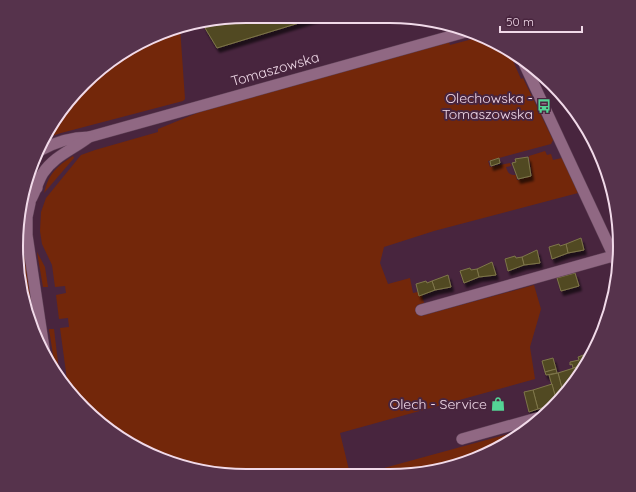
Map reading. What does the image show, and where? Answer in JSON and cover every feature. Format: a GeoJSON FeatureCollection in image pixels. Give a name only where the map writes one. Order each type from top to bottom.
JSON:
{"type":"FeatureCollection","features":[{"type":"Feature","properties":{"kind":"street","name":"Tomaszowska"},"geometry":{"type":"LineString","coordinates":[[46,147],[56,142],[75,137],[89,137],[458,34]]}},
{"type":"Feature","properties":{"kind":"street"},"geometry":{"type":"LineString","coordinates":[[527,70],[613,257]]}},
{"type":"Feature","properties":{"kind":"street","name":"Tomaszowska"},"geometry":{"type":"LineString","coordinates":[[30,203],[43,173],[51,163],[89,137]]}},
{"type":"Feature","properties":{"kind":"street"},"geometry":{"type":"LineString","coordinates":[[33,180],[36,188]]}},
{"type":"Feature","properties":{"kind":"street"},"geometry":{"type":"LineString","coordinates":[[26,206],[30,203]]}},
{"type":"Feature","properties":{"kind":"street"},"geometry":{"type":"LineString","coordinates":[[30,203],[27,217],[28,235],[42,337]]}},
{"type":"Feature","properties":{"kind":"street"},"geometry":{"type":"LineString","coordinates":[[421,310],[613,259]]}},
{"type":"Feature","properties":{"kind":"street"},"geometry":{"type":"LineString","coordinates":[[462,439],[530,420]]}},
{"type":"Feature","properties":{"kind":"shaded area"},"geometry":{"type":"Polygon","coordinates":[[[180,33],[185,99],[183,101],[52,136],[69,110],[99,78],[134,53],[161,40],[180,33]]]}},
{"type":"Feature","properties":{"kind":"shaded area"},"geometry":{"type":"Polygon","coordinates":[[[472,39],[489,46],[513,61],[521,79],[523,78],[553,140],[551,144],[488,161],[490,167],[510,163],[511,166],[506,167],[508,173],[516,175],[517,180],[532,176],[529,156],[545,151],[547,155],[551,154],[553,160],[562,158],[578,193],[434,231],[384,247],[380,263],[388,284],[410,278],[413,293],[418,292],[419,296],[422,295],[424,303],[417,305],[421,316],[534,285],[541,309],[530,347],[535,379],[340,433],[349,469],[231,469],[202,465],[174,457],[147,446],[110,423],[88,404],[67,379],[60,328],[69,327],[68,318],[59,319],[56,295],[66,293],[65,286],[55,287],[52,265],[42,244],[40,231],[41,212],[46,198],[81,155],[158,132],[158,129],[202,111],[449,42],[450,45],[472,39]]]}},
{"type":"Feature","properties":{"kind":"shaded area"},"geometry":{"type":"Polygon","coordinates":[[[73,156],[74,158],[44,193],[48,180],[54,171],[73,156]]]}},
{"type":"Feature","properties":{"kind":"shaded area"},"geometry":{"type":"Polygon","coordinates":[[[23,243],[31,303],[27,290],[23,261],[23,243]]]}},
{"type":"Feature","properties":{"kind":"shaded area"},"geometry":{"type":"Polygon","coordinates":[[[37,252],[45,267],[48,287],[43,287],[37,252]]]}},
{"type":"Feature","properties":{"kind":"shaded area"},"geometry":{"type":"Polygon","coordinates":[[[49,329],[54,329],[58,366],[54,359],[49,329]]]}},
{"type":"Feature","properties":{"kind":"shaded area"},"geometry":{"type":"Polygon","coordinates":[[[511,433],[489,446],[475,452],[434,465],[405,469],[384,468],[511,433]]]}},
{"type":"Feature","properties":{"kind":"building"},"geometry":{"type":"Polygon","coordinates":[[[231,23],[299,23],[217,48],[205,27],[231,23]]]}},
{"type":"Feature","properties":{"kind":"building"},"geometry":{"type":"Polygon","coordinates":[[[528,157],[531,176],[518,179],[512,163],[516,162],[515,159],[528,157]]]}},
{"type":"Feature","properties":{"kind":"building"},"geometry":{"type":"Polygon","coordinates":[[[499,158],[500,163],[491,166],[490,161],[499,158]]]}},
{"type":"Feature","properties":{"kind":"building"},"geometry":{"type":"Polygon","coordinates":[[[581,238],[584,250],[568,253],[566,244],[581,238]]]}},
{"type":"Feature","properties":{"kind":"building"},"geometry":{"type":"Polygon","coordinates":[[[559,244],[560,246],[566,244],[568,253],[552,259],[549,247],[559,244]]]}},
{"type":"Feature","properties":{"kind":"building"},"geometry":{"type":"Polygon","coordinates":[[[537,250],[540,263],[524,265],[522,257],[537,250]]]}},
{"type":"Feature","properties":{"kind":"building"},"geometry":{"type":"Polygon","coordinates":[[[515,256],[516,258],[522,257],[524,265],[508,271],[505,259],[515,256]]]}},
{"type":"Feature","properties":{"kind":"building"},"geometry":{"type":"Polygon","coordinates":[[[492,262],[496,275],[479,277],[477,269],[492,262]]]}},
{"type":"Feature","properties":{"kind":"building"},"geometry":{"type":"Polygon","coordinates":[[[470,268],[471,270],[477,269],[479,277],[464,283],[460,271],[470,268]]]}},
{"type":"Feature","properties":{"kind":"building"},"geometry":{"type":"Polygon","coordinates":[[[575,273],[579,286],[561,291],[557,278],[575,273]]]}},
{"type":"Feature","properties":{"kind":"building"},"geometry":{"type":"Polygon","coordinates":[[[448,275],[451,287],[435,290],[432,281],[448,275]]]}},
{"type":"Feature","properties":{"kind":"building"},"geometry":{"type":"Polygon","coordinates":[[[426,281],[427,283],[432,281],[435,290],[419,296],[416,284],[426,281]]]}},
{"type":"Feature","properties":{"kind":"building"},"geometry":{"type":"Polygon","coordinates":[[[585,354],[577,367],[573,368],[572,364],[570,365],[570,362],[579,360],[578,357],[585,354]]]}},
{"type":"Feature","properties":{"kind":"building"},"geometry":{"type":"Polygon","coordinates":[[[553,358],[556,369],[545,372],[542,361],[553,358]]]}},
{"type":"Feature","properties":{"kind":"building"},"geometry":{"type":"Polygon","coordinates":[[[577,367],[562,388],[558,373],[577,367]]]}},
{"type":"Feature","properties":{"kind":"building"},"geometry":{"type":"Polygon","coordinates":[[[556,369],[557,373],[546,375],[545,372],[556,369]]]}},
{"type":"Feature","properties":{"kind":"building"},"geometry":{"type":"Polygon","coordinates":[[[558,373],[562,388],[555,396],[549,375],[558,373]]]}},
{"type":"Feature","properties":{"kind":"building"},"geometry":{"type":"Polygon","coordinates":[[[552,384],[555,396],[544,407],[538,409],[533,390],[552,384]]]}},
{"type":"Feature","properties":{"kind":"building"},"geometry":{"type":"Polygon","coordinates":[[[533,390],[538,409],[529,412],[524,392],[533,390]]]}},
{"type":"Feature","properties":{"kind":"place","name":"Olechowska - Tomaszowska"},"geometry":{"type":"Point","coordinates":[544,106]}},
{"type":"Feature","properties":{"kind":"place","name":"Olech - Service"},"geometry":{"type":"Point","coordinates":[498,404]}}]}
